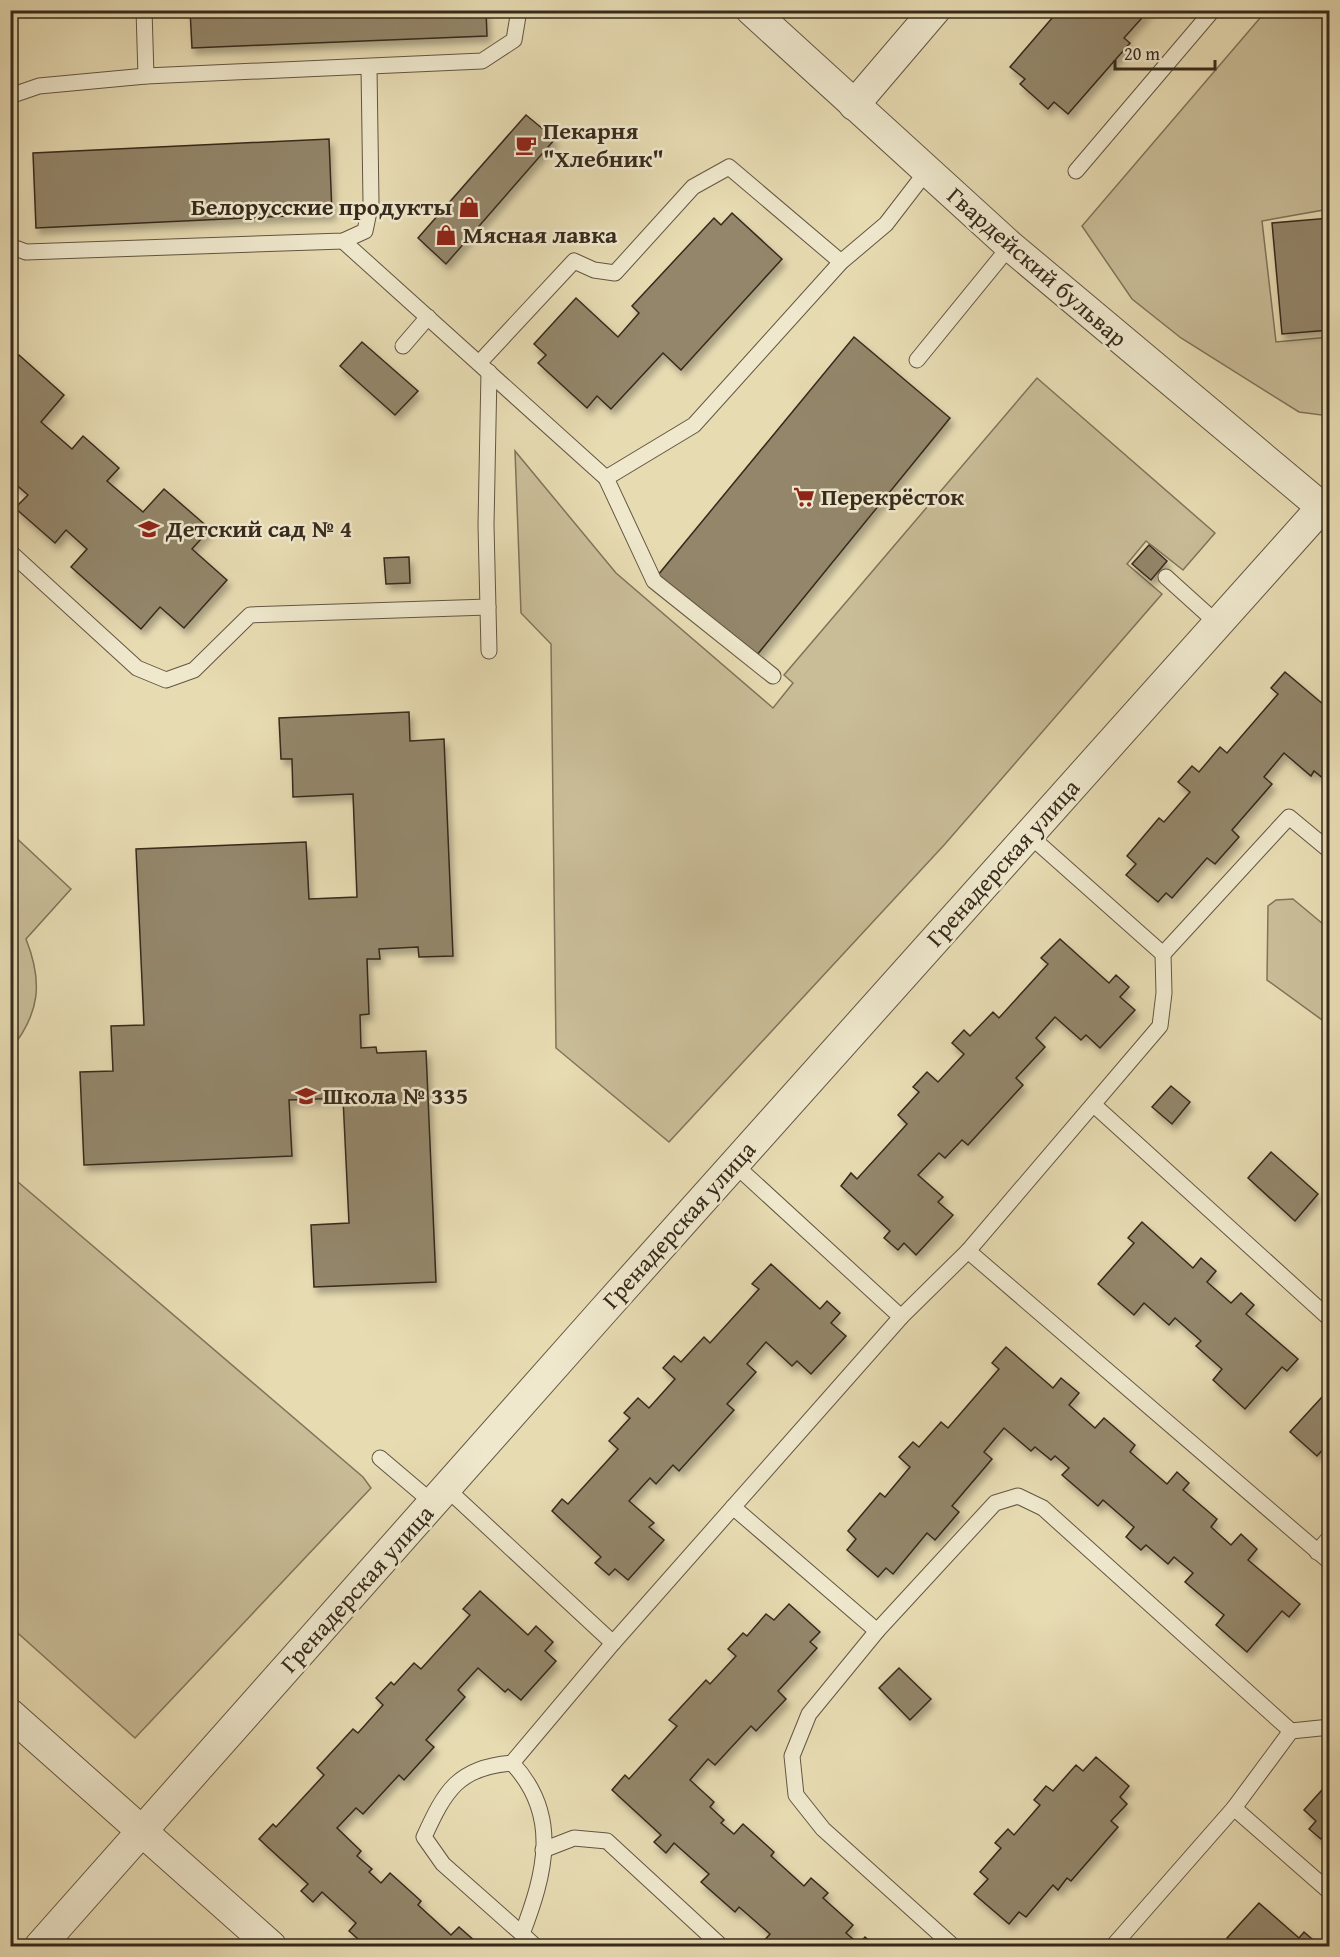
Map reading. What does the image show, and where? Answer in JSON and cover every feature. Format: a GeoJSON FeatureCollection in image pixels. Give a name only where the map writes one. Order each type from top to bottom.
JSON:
{"type":"FeatureCollection","features":[{"type":"Feature","properties":{"kind":"street","name":"Гвардейский бульвар"},"geometry":{"type":"LineString","coordinates":[[751,10],[926,172],[1010,246],[1325,511]]}},
{"type":"Feature","properties":{"kind":"street"},"geometry":{"type":"LineString","coordinates":[[854,105],[935,10]]}},
{"type":"Feature","properties":{"kind":"street","name":"Гренадерская улица"},"geometry":{"type":"LineString","coordinates":[[40,1947],[734,1164],[1218,624],[1325,511]]}},
{"type":"Feature","properties":{"kind":"street"},"geometry":{"type":"LineString","coordinates":[[10,1714],[271,1947]]}},
{"type":"Feature","properties":{"kind":"lane"},"geometry":{"type":"LineString","coordinates":[[144,10],[146,76]]}},
{"type":"Feature","properties":{"kind":"lane"},"geometry":{"type":"LineString","coordinates":[[10,96],[39,86],[146,76],[482,62],[514,40],[519,10]]}},
{"type":"Feature","properties":{"kind":"lane"},"geometry":{"type":"LineString","coordinates":[[1076,171],[1213,10]]}},
{"type":"Feature","properties":{"kind":"lane"},"geometry":{"type":"LineString","coordinates":[[10,246],[27,252],[343,241],[365,231],[371,202],[369,68]]}},
{"type":"Feature","properties":{"kind":"lane"},"geometry":{"type":"LineString","coordinates":[[489,651],[484,368],[574,261],[594,270],[615,273],[693,187],[729,167],[841,262]]}},
{"type":"Feature","properties":{"kind":"lane"},"geometry":{"type":"LineString","coordinates":[[606,478],[694,425],[841,262],[886,224],[926,172]]}},
{"type":"Feature","properties":{"kind":"lane"},"geometry":{"type":"LineString","coordinates":[[343,241],[606,478],[654,581],[773,676]]}},
{"type":"Feature","properties":{"kind":"lane"},"geometry":{"type":"LineString","coordinates":[[917,360],[1010,246]]}},
{"type":"Feature","properties":{"kind":"lane"},"geometry":{"type":"LineString","coordinates":[[403,346],[428,317]]}},
{"type":"Feature","properties":{"kind":"lane"},"geometry":{"type":"LineString","coordinates":[[10,552],[137,668],[165,680],[194,669],[250,615],[488,607]]}},
{"type":"Feature","properties":{"kind":"lane"},"geometry":{"type":"LineString","coordinates":[[1166,577],[1218,624]]}},
{"type":"Feature","properties":{"kind":"lane"},"geometry":{"type":"LineString","coordinates":[[1162,954],[1288,817],[1329,851]]}},
{"type":"Feature","properties":{"kind":"lane"},"geometry":{"type":"LineString","coordinates":[[535,1947],[443,1864],[424,1837],[439,1804],[465,1774],[488,1765],[512,1763],[613,1643],[901,1317],[968,1251],[1160,1026],[1164,993],[1162,954],[1029,835]]}},
{"type":"Feature","properties":{"kind":"lane"},"geometry":{"type":"LineString","coordinates":[[1094,1105],[1329,1319]]}},
{"type":"Feature","properties":{"kind":"lane"},"geometry":{"type":"LineString","coordinates":[[734,1164],[901,1317]]}},
{"type":"Feature","properties":{"kind":"lane"},"geometry":{"type":"LineString","coordinates":[[968,1251],[1329,1562]]}},
{"type":"Feature","properties":{"kind":"lane"},"geometry":{"type":"LineString","coordinates":[[380,1458],[439,1496],[613,1643]]}},
{"type":"Feature","properties":{"kind":"lane"},"geometry":{"type":"LineString","coordinates":[[953,1947],[823,1829],[796,1795],[792,1756],[809,1714],[877,1631],[995,1503],[1018,1496],[1043,1508],[1291,1731]]}},
{"type":"Feature","properties":{"kind":"lane"},"geometry":{"type":"LineString","coordinates":[[733,1507],[877,1631]]}},
{"type":"Feature","properties":{"kind":"lane"},"geometry":{"type":"LineString","coordinates":[[1317,1552],[1329,1538]]}},
{"type":"Feature","properties":{"kind":"lane"},"geometry":{"type":"LineString","coordinates":[[1113,1947],[1234,1808],[1291,1731],[1329,1727]]}},
{"type":"Feature","properties":{"kind":"lane"},"geometry":{"type":"LineString","coordinates":[[512,1763],[528,1780],[543,1814],[543,1850],[538,1892],[522,1934]]}},
{"type":"Feature","properties":{"kind":"lane"},"geometry":{"type":"LineString","coordinates":[[1234,1808],[1329,1892]]}},
{"type":"Feature","properties":{"kind":"lane"},"geometry":{"type":"LineString","coordinates":[[543,1850],[574,1838],[607,1841],[721,1947]]}},
{"type":"Feature","properties":{"kind":"shaded area"},"geometry":{"type":"Polygon","coordinates":[[[1266,11],[1329,11],[1329,209],[1262,221],[1276,342],[1329,337],[1329,416],[1299,412],[1181,338],[1132,299],[1082,226],[1266,11]]]}},
{"type":"Feature","properties":{"kind":"shaded area"},"geometry":{"type":"Polygon","coordinates":[[[1037,378],[1215,533],[1183,570],[1146,541],[1127,564],[1162,594],[945,844],[669,1142],[556,1048],[551,644],[521,613],[515,451],[616,573],[773,708],[793,683],[784,675],[1037,378]]]}},
{"type":"Feature","properties":{"kind":"shaded area"},"geometry":{"type":"Polygon","coordinates":[[[11,833],[71,889],[26,939],[35,969],[36,997],[28,1023],[11,1049],[11,833]]]}},
{"type":"Feature","properties":{"kind":"shaded area"},"geometry":{"type":"Polygon","coordinates":[[[1293,899],[1329,929],[1329,1025],[1267,980],[1268,906],[1276,900],[1293,899]]]}},
{"type":"Feature","properties":{"kind":"shaded area"},"geometry":{"type":"Polygon","coordinates":[[[11,1176],[363,1477],[371,1488],[135,1738],[11,1627],[11,1176]]]}},
{"type":"Feature","properties":{"kind":"building"},"geometry":{"type":"Polygon","coordinates":[[[190,10],[486,10],[487,36],[192,48],[190,10]]]}},
{"type":"Feature","properties":{"kind":"building"},"geometry":{"type":"Polygon","coordinates":[[[1059,10],[1149,10],[1124,38],[1130,43],[1068,114],[1054,102],[1048,109],[1020,84],[1025,79],[1010,67],[1059,10]]]}},
{"type":"Feature","properties":{"kind":"building"},"geometry":{"type":"Polygon","coordinates":[[[526,115],[555,139],[446,264],[418,238],[526,115]]]}},
{"type":"Feature","properties":{"kind":"building"},"geometry":{"type":"Polygon","coordinates":[[[329,139],[332,214],[36,228],[33,153],[329,139]]]}},
{"type":"Feature","properties":{"kind":"building"},"geometry":{"type":"Polygon","coordinates":[[[732,213],[782,259],[681,370],[663,353],[611,409],[597,396],[587,408],[538,363],[546,355],[534,344],[576,298],[618,337],[639,313],[632,306],[714,218],[721,225],[732,213]]]}},
{"type":"Feature","properties":{"kind":"building"},"geometry":{"type":"Polygon","coordinates":[[[1330,218],[1330,330],[1282,334],[1272,223],[1330,218]]]}},
{"type":"Feature","properties":{"kind":"building","name":"Перекрёсток"},"geometry":{"type":"Polygon","coordinates":[[[854,337],[950,418],[757,655],[658,575],[854,337]]]}},
{"type":"Feature","properties":{"kind":"building"},"geometry":{"type":"Polygon","coordinates":[[[362,342],[418,391],[395,415],[340,366],[362,342]]]}},
{"type":"Feature","properties":{"kind":"building"},"geometry":{"type":"Polygon","coordinates":[[[19,355],[64,395],[41,422],[72,449],[83,436],[119,468],[107,481],[143,512],[164,489],[210,529],[192,549],[227,580],[184,628],[160,607],[141,629],[71,567],[87,549],[66,530],[55,543],[15,508],[28,495],[13,482],[10,484],[10,365],[19,355]]]}},
{"type":"Feature","properties":{"kind":"building"},"geometry":{"type":"Polygon","coordinates":[[[1149,545],[1167,561],[1151,580],[1132,564],[1149,545]]]}},
{"type":"Feature","properties":{"kind":"building"},"geometry":{"type":"Polygon","coordinates":[[[409,557],[410,583],[386,584],[384,558],[409,557]]]}},
{"type":"Feature","properties":{"kind":"building"},"geometry":{"type":"Polygon","coordinates":[[[1285,672],[1330,710],[1330,784],[1314,771],[1311,776],[1284,753],[1264,777],[1272,784],[1232,830],[1239,837],[1215,864],[1207,858],[1172,898],[1166,893],[1158,902],[1126,875],[1136,864],[1127,856],[1159,818],[1164,822],[1190,792],[1178,782],[1192,766],[1199,772],[1220,747],[1227,753],[1278,694],[1271,688],[1285,672]]]}},
{"type":"Feature","properties":{"kind":"building"},"geometry":{"type":"Polygon","coordinates":[[[409,712],[410,741],[444,739],[453,956],[419,957],[418,947],[379,949],[380,959],[367,959],[369,1014],[360,1015],[361,1048],[376,1047],[377,1053],[426,1051],[436,1282],[314,1287],[311,1225],[349,1223],[343,1098],[289,1100],[292,1156],[84,1165],[80,1072],[113,1071],[111,1026],[144,1025],[136,849],[306,842],[309,899],[357,897],[353,794],[293,797],[292,759],[281,759],[279,718],[409,712]]]}},
{"type":"Feature","properties":{"kind":"building"},"geometry":{"type":"Polygon","coordinates":[[[1060,939],[1109,983],[1116,975],[1129,987],[1120,997],[1135,1010],[1100,1048],[1086,1035],[1081,1040],[1055,1017],[1036,1038],[1045,1047],[1016,1078],[1023,1085],[968,1145],[962,1140],[945,1158],[939,1153],[918,1175],[943,1197],[938,1202],[953,1215],[916,1255],[904,1243],[898,1250],[884,1238],[890,1231],[841,1186],[851,1173],[857,1179],[907,1124],[898,1115],[919,1092],[913,1087],[927,1072],[938,1082],[964,1054],[952,1043],[964,1030],[970,1036],[993,1012],[999,1018],[1048,964],[1041,958],[1060,939]]]}},
{"type":"Feature","properties":{"kind":"building"},"geometry":{"type":"Polygon","coordinates":[[[1171,1086],[1190,1102],[1172,1124],[1152,1107],[1171,1086]]]}},
{"type":"Feature","properties":{"kind":"building"},"geometry":{"type":"Polygon","coordinates":[[[1271,1152],[1318,1194],[1295,1221],[1248,1178],[1271,1152]]]}},
{"type":"Feature","properties":{"kind":"building"},"geometry":{"type":"Polygon","coordinates":[[[1142,1222],[1193,1268],[1201,1258],[1216,1271],[1207,1282],[1231,1303],[1241,1293],[1254,1305],[1246,1314],[1298,1359],[1287,1371],[1282,1367],[1245,1409],[1213,1380],[1222,1369],[1196,1346],[1201,1341],[1175,1318],[1169,1325],[1144,1303],[1134,1315],[1098,1284],[1134,1243],[1128,1238],[1142,1222]]]}},
{"type":"Feature","properties":{"kind":"building"},"geometry":{"type":"Polygon","coordinates":[[[771,1264],[820,1309],[827,1301],[840,1313],[831,1323],[846,1336],[811,1374],[797,1361],[792,1366],[766,1342],[747,1364],[756,1372],[727,1404],[734,1410],[679,1471],[673,1465],[656,1484],[650,1478],[629,1501],[654,1523],[649,1527],[664,1540],[628,1580],[615,1569],[609,1575],[595,1563],[601,1557],[552,1511],[562,1499],[568,1504],[618,1449],[609,1441],[630,1418],[624,1413],[638,1398],[649,1408],[675,1379],[663,1368],[674,1356],[681,1362],[704,1337],[710,1343],[759,1289],[752,1284],[771,1264]]]}},
{"type":"Feature","properties":{"kind":"building"},"geometry":{"type":"Polygon","coordinates":[[[1006,1347],[1053,1388],[1061,1378],[1079,1393],[1069,1405],[1095,1428],[1104,1418],[1135,1445],[1130,1452],[1167,1484],[1177,1472],[1189,1483],[1183,1490],[1217,1519],[1211,1527],[1231,1545],[1241,1534],[1257,1549],[1248,1560],[1300,1604],[1289,1617],[1282,1611],[1247,1652],[1216,1625],[1224,1615],[1185,1582],[1193,1573],[1174,1557],[1168,1564],[1146,1545],[1141,1550],[1126,1537],[1134,1527],[1103,1500],[1098,1506],[1062,1475],[1069,1468],[1055,1456],[1051,1460],[1035,1447],[1031,1451],[1004,1428],[984,1452],[992,1459],[952,1506],[959,1512],[935,1540],[927,1533],[893,1574],[886,1568],[878,1577],[847,1550],[856,1539],[848,1531],[880,1493],[885,1497],[910,1467],[899,1457],[913,1442],[919,1447],[941,1422],[948,1428],[999,1369],[992,1363],[1006,1347]]]}},
{"type":"Feature","properties":{"kind":"building"},"geometry":{"type":"Polygon","coordinates":[[[1322,1397],[1330,1403],[1330,1442],[1317,1456],[1290,1432],[1322,1397]]]}},
{"type":"Feature","properties":{"kind":"building"},"geometry":{"type":"Polygon","coordinates":[[[480,1591],[528,1635],[536,1626],[553,1642],[545,1651],[556,1661],[521,1700],[508,1689],[505,1692],[478,1668],[458,1690],[465,1697],[426,1740],[434,1747],[404,1780],[399,1775],[363,1814],[356,1808],[337,1828],[361,1851],[357,1856],[372,1869],[369,1872],[381,1883],[390,1873],[421,1901],[418,1905],[451,1935],[459,1927],[476,1942],[472,1946],[366,1946],[349,1931],[356,1923],[322,1892],[313,1902],[301,1891],[308,1884],[259,1839],[273,1824],[276,1827],[324,1775],[317,1768],[353,1729],[358,1733],[383,1705],[376,1698],[391,1682],[394,1685],[414,1663],[421,1669],[470,1615],[463,1609],[480,1591]]]}},
{"type":"Feature","properties":{"kind":"building"},"geometry":{"type":"Polygon","coordinates":[[[789,1604],[820,1632],[810,1642],[817,1648],[778,1691],[786,1699],[756,1731],[751,1726],[715,1765],[708,1759],[690,1780],[714,1802],[710,1807],[724,1820],[721,1823],[734,1834],[743,1824],[774,1852],[771,1856],[804,1886],[811,1878],[828,1893],[823,1898],[853,1925],[846,1933],[859,1944],[865,1937],[875,1946],[766,1946],[762,1943],[770,1934],[739,1907],[735,1912],[701,1882],[709,1874],[674,1843],[666,1853],[654,1842],[661,1835],[612,1790],[625,1775],[629,1779],[677,1726],[669,1720],[706,1680],[710,1684],[736,1656],[728,1649],[743,1633],[747,1636],[766,1614],[774,1620],[789,1604]]]}},
{"type":"Feature","properties":{"kind":"building"},"geometry":{"type":"Polygon","coordinates":[[[899,1668],[931,1699],[910,1720],[879,1688],[899,1668]]]}},
{"type":"Feature","properties":{"kind":"building"},"geometry":{"type":"Polygon","coordinates":[[[1096,1757],[1129,1786],[1120,1797],[1127,1804],[1111,1821],[1118,1827],[1071,1881],[1067,1878],[1058,1890],[1053,1885],[1026,1917],[1019,1912],[1009,1924],[974,1894],[988,1879],[980,1872],[1001,1848],[995,1843],[1008,1829],[1014,1835],[1040,1805],[1034,1800],[1046,1786],[1053,1791],[1076,1765],[1083,1771],[1096,1757]]]}},
{"type":"Feature","properties":{"kind":"building"},"geometry":{"type":"Polygon","coordinates":[[[1330,1781],[1330,1830],[1321,1839],[1309,1829],[1316,1821],[1304,1810],[1330,1781]]]}},
{"type":"Feature","properties":{"kind":"building"},"geometry":{"type":"Polygon","coordinates":[[[1259,1903],[1299,1938],[1304,1932],[1320,1946],[1236,1946],[1227,1938],[1259,1903]]]}},
{"type":"Feature","properties":{"kind":"place","name":"Пекарня \"Хлебник\""},"geometry":{"type":"Point","coordinates":[526,145]}},
{"type":"Feature","properties":{"kind":"place","name":"Белорусские продукты"},"geometry":{"type":"Point","coordinates":[469,207]}},
{"type":"Feature","properties":{"kind":"place","name":"Мясная лавка"},"geometry":{"type":"Point","coordinates":[446,235]}},
{"type":"Feature","properties":{"kind":"place","name":"Перекрёсток"},"geometry":{"type":"Point","coordinates":[804,497]}},
{"type":"Feature","properties":{"kind":"place","name":"Детский сад № 4"},"geometry":{"type":"Point","coordinates":[149,529]}},
{"type":"Feature","properties":{"kind":"place","name":"Школа № 335"},"geometry":{"type":"Point","coordinates":[306,1096]}}]}
